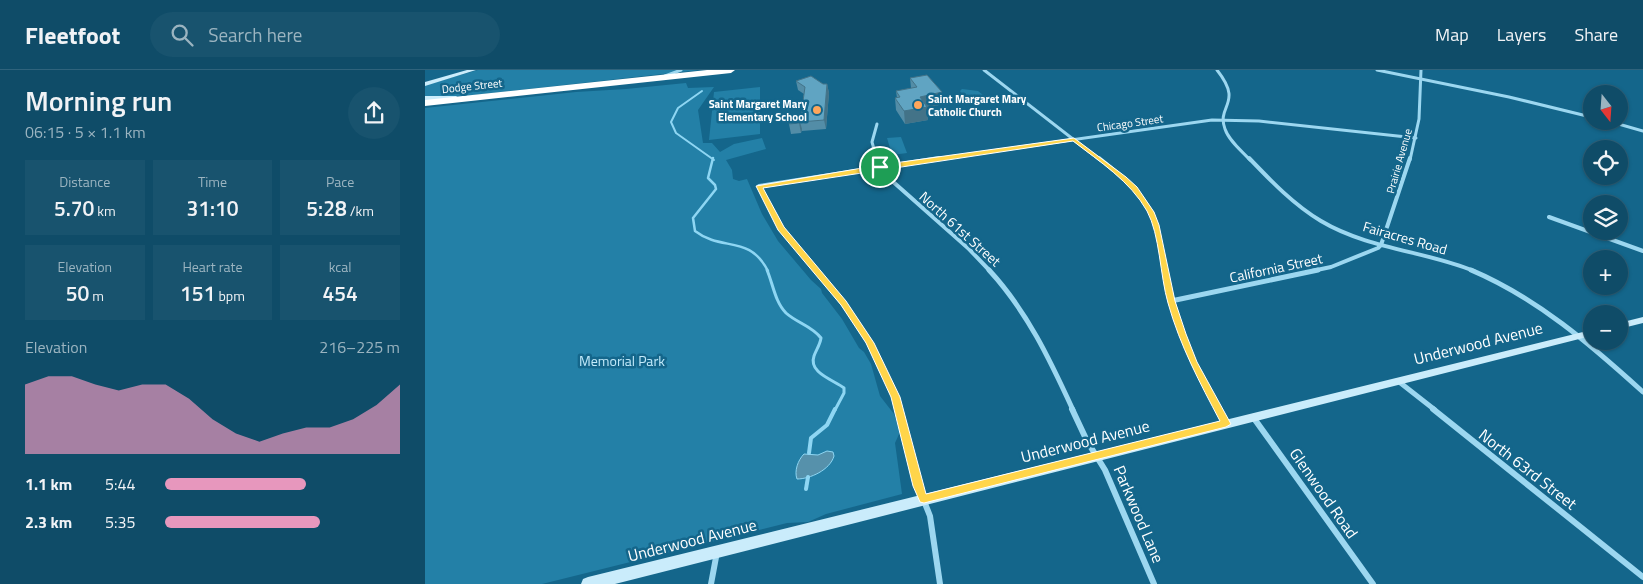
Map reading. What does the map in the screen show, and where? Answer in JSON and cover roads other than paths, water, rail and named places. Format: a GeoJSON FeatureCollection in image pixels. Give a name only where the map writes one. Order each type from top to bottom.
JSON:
{"type":"FeatureCollection","features":[{"type":"Feature","properties":{"kind":"highway","name":"Dodge Street"},"geometry":{"type":"LineString","coordinates":[[425,104],[731,70]]}},
{"type":"Feature","properties":{"kind":"highway"},"geometry":{"type":"LineString","coordinates":[[550,90],[657,84],[689,80],[709,71]]}},
{"type":"Feature","properties":{"kind":"main road"},"geometry":{"type":"LineString","coordinates":[[425,84],[473,70]]}},
{"type":"Feature","properties":{"kind":"main road"},"geometry":{"type":"LineString","coordinates":[[425,98],[481,97]]}},
{"type":"Feature","properties":{"kind":"main road"},"geometry":{"type":"LineString","coordinates":[[1628,324],[1643,320]]}},
{"type":"Feature","properties":{"kind":"main road","name":"Underwood Avenue"},"geometry":{"type":"LineString","coordinates":[[588,584],[1583,335]]}},
{"type":"Feature","properties":{"kind":"street"},"geometry":{"type":"LineString","coordinates":[[653,78],[681,70]]}},
{"type":"Feature","properties":{"kind":"street"},"geometry":{"type":"LineString","coordinates":[[984,70],[1124,178],[1145,201],[1156,225],[1171,301],[1193,362],[1226,424]]}},
{"type":"Feature","properties":{"kind":"street"},"geometry":{"type":"LineString","coordinates":[[1217,70],[1230,89],[1229,104],[1224,119]]}},
{"type":"Feature","properties":{"kind":"street"},"geometry":{"type":"LineString","coordinates":[[1377,70],[1509,97],[1583,115]]}},
{"type":"Feature","properties":{"kind":"street","name":"Prairie Avenue"},"geometry":{"type":"LineString","coordinates":[[1381,244],[1416,138],[1419,119],[1419,80],[1421,70]]}},
{"type":"Feature","properties":{"kind":"street","name":"Chicago Street"},"geometry":{"type":"LineString","coordinates":[[924,499],[918,486],[895,397],[870,343],[843,303],[781,228],[759,186],[1074,139],[1224,119],[1416,138]]}},
{"type":"Feature","properties":{"kind":"street","name":"Fairacres Road"},"geometry":{"type":"LineString","coordinates":[[1224,119],[1224,128],[1231,139],[1299,206],[1332,227],[1381,244],[1438,259],[1488,277],[1538,304],[1583,332]]}},
{"type":"Feature","properties":{"kind":"street","name":"North 61st Street"},"geometry":{"type":"LineString","coordinates":[[877,124],[872,137],[882,172],[985,265],[1020,307],[1036,334],[1087,441],[1097,457]]}},
{"type":"Feature","properties":{"kind":"street"},"geometry":{"type":"LineString","coordinates":[[1628,127],[1643,131]]}},
{"type":"Feature","properties":{"kind":"street"},"geometry":{"type":"LineString","coordinates":[[1549,217],[1643,251]]}},
{"type":"Feature","properties":{"kind":"street","name":"California Street"},"geometry":{"type":"LineString","coordinates":[[1171,301],[1331,267],[1374,250],[1381,244]]}},
{"type":"Feature","properties":{"kind":"street","name":"Fairacres Road"},"geometry":{"type":"LineString","coordinates":[[1602,350],[1643,392]]}},
{"type":"Feature","properties":{"kind":"street","name":"North 63rd Street"},"geometry":{"type":"LineString","coordinates":[[1398,381],[1643,577]]}},
{"type":"Feature","properties":{"kind":"street","name":"Glenwood Road"},"geometry":{"type":"LineString","coordinates":[[1253,417],[1373,584]]}},
{"type":"Feature","properties":{"kind":"street","name":"Parkwood Lane"},"geometry":{"type":"LineString","coordinates":[[1097,457],[1105,470],[1154,584]]}},
{"type":"Feature","properties":{"kind":"street"},"geometry":{"type":"LineString","coordinates":[[924,499],[930,516],[940,584]]}},
{"type":"Feature","properties":{"kind":"street"},"geometry":{"type":"LineString","coordinates":[[711,584],[717,552]]}},
{"type":"Feature","properties":{"kind":"waterway"},"geometry":{"type":"LineString","coordinates":[[702,91],[678,108],[671,122],[676,133],[713,159]]}},
{"type":"Feature","properties":{"kind":"waterway"},"geometry":{"type":"LineString","coordinates":[[713,159],[708,178],[715,185],[716,189],[693,218],[695,231],[715,241],[734,245],[752,252],[761,260],[768,271]]}},
{"type":"Feature","properties":{"kind":"waterway"},"geometry":{"type":"LineString","coordinates":[[767,270],[782,309],[813,330],[821,338],[814,356],[813,362],[815,367],[823,375],[844,388],[844,393],[835,410]]}},
{"type":"Feature","properties":{"kind":"waterway"},"geometry":{"type":"LineString","coordinates":[[809,453],[811,438],[827,425],[835,409]]}},
{"type":"Feature","properties":{"kind":"waterway"},"geometry":{"type":"LineString","coordinates":[[806,489],[808,477]]}},
{"type":"Feature","properties":{"kind":"place","name":"Saint Margaret Mary Catholic Church"},"geometry":{"type":"Point","coordinates":[918,105]}},
{"type":"Feature","properties":{"kind":"place","name":"Saint Margaret Mary Elementary School"},"geometry":{"type":"Point","coordinates":[817,110]}},
{"type":"Feature","properties":{"kind":"park label","name":"Memorial Park"},"geometry":{"type":"Point","coordinates":[622,361]}}]}
